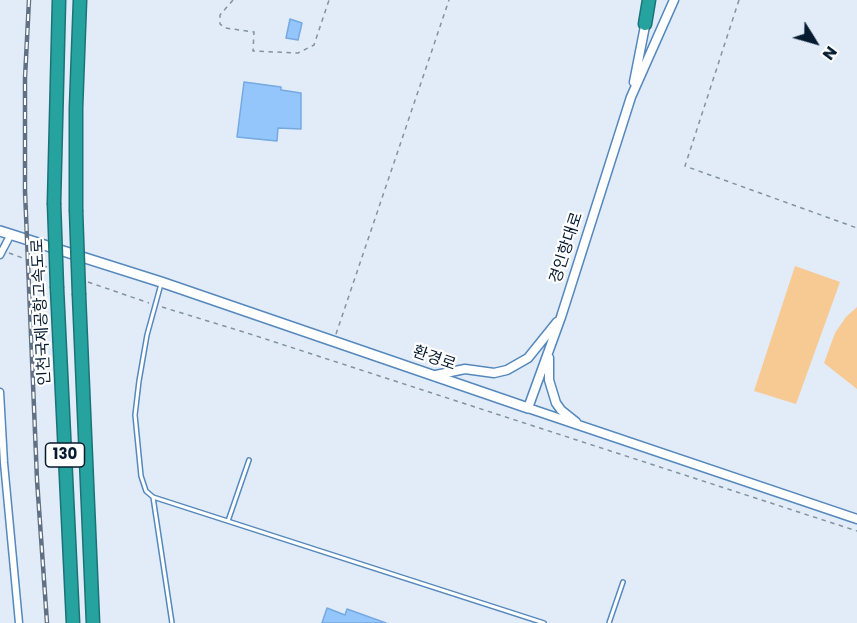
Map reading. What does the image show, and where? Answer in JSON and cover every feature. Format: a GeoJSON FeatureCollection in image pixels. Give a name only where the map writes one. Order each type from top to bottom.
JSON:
{"type":"FeatureCollection","features":[{"type":"Feature","properties":{"kind":"highway","name":"인천국제공항고속도로"},"geometry":{"type":"LineString","coordinates":[[59,0],[54,202],[73,623]]}},
{"type":"Feature","properties":{"kind":"highway","name":"130"},"geometry":{"type":"LineString","coordinates":[[80,0],[76,108],[76,210],[93,623]]}},
{"type":"Feature","properties":{"kind":"highway"},"geometry":{"type":"LineString","coordinates":[[645,24],[649,0]]}},
{"type":"Feature","properties":{"kind":"main road","name":"환경로"},"geometry":{"type":"LineString","coordinates":[[0,231],[161,282],[528,408]]}},
{"type":"Feature","properties":{"kind":"street","name":"경인항대로"},"geometry":{"type":"LineString","coordinates":[[632,97],[645,24],[654,0]]}},
{"type":"Feature","properties":{"kind":"street","name":"경인항대로"},"geometry":{"type":"LineString","coordinates":[[528,408],[549,353],[632,97],[674,0]]}},
{"type":"Feature","properties":{"kind":"street"},"geometry":{"type":"LineString","coordinates":[[1,253],[11,233]]}},
{"type":"Feature","properties":{"kind":"street"},"geometry":{"type":"LineString","coordinates":[[436,375],[465,369],[494,373],[507,370],[528,358],[561,317]]}},
{"type":"Feature","properties":{"kind":"street"},"geometry":{"type":"LineString","coordinates":[[549,353],[549,380],[556,403],[575,422],[603,434]]}},
{"type":"Feature","properties":{"kind":"street"},"geometry":{"type":"LineString","coordinates":[[0,392],[2,462],[19,623]]}},
{"type":"Feature","properties":{"kind":"street","name":"환경로"},"geometry":{"type":"LineString","coordinates":[[528,408],[857,519]]}},
{"type":"Feature","properties":{"kind":"lane"},"geometry":{"type":"LineString","coordinates":[[161,282],[154,305],[139,381],[135,416],[141,476],[146,491],[153,497],[544,623]]}},
{"type":"Feature","properties":{"kind":"lane"},"geometry":{"type":"LineString","coordinates":[[228,521],[249,460]]}},
{"type":"Feature","properties":{"kind":"lane"},"geometry":{"type":"LineString","coordinates":[[153,497],[172,623]]}},
{"type":"Feature","properties":{"kind":"lane"},"geometry":{"type":"LineString","coordinates":[[609,623],[623,582]]}},
{"type":"Feature","properties":{"kind":"path"},"geometry":{"type":"LineString","coordinates":[[233,0],[220,15],[220,24],[225,28],[254,32],[253,51],[298,53],[314,45],[329,0]]}},
{"type":"Feature","properties":{"kind":"path"},"geometry":{"type":"LineString","coordinates":[[333,340],[449,0]]}},
{"type":"Feature","properties":{"kind":"path"},"geometry":{"type":"LineString","coordinates":[[739,0],[685,166],[857,228]]}},
{"type":"Feature","properties":{"kind":"path"},"geometry":{"type":"LineString","coordinates":[[1,253],[47,267]]}},
{"type":"Feature","properties":{"kind":"path"},"geometry":{"type":"LineString","coordinates":[[80,279],[154,305],[857,531]]}},
{"type":"Feature","properties":{"kind":"shaded area"},"geometry":{"type":"Polygon","coordinates":[[[795,266],[840,282],[796,404],[754,391],[795,266]]]}},
{"type":"Feature","properties":{"kind":"shaded area"},"geometry":{"type":"Polygon","coordinates":[[[857,307],[857,389],[824,363],[835,333],[846,317],[857,307]]]}},
{"type":"Feature","properties":{"kind":"building"},"geometry":{"type":"Polygon","coordinates":[[[290,19],[302,23],[298,40],[286,38],[290,19]]]}},
{"type":"Feature","properties":{"kind":"building"},"geometry":{"type":"Polygon","coordinates":[[[244,82],[281,87],[281,90],[301,93],[301,129],[278,128],[277,141],[237,137],[244,82]]]}},
{"type":"Feature","properties":{"kind":"building"},"geometry":{"type":"Polygon","coordinates":[[[327,608],[345,615],[347,609],[386,623],[322,623],[327,608]]]}},
{"type":"Feature","properties":{"kind":"railway"},"geometry":{"type":"LineString","coordinates":[[29,0],[25,78],[25,191],[37,480],[47,623]]}}]}
